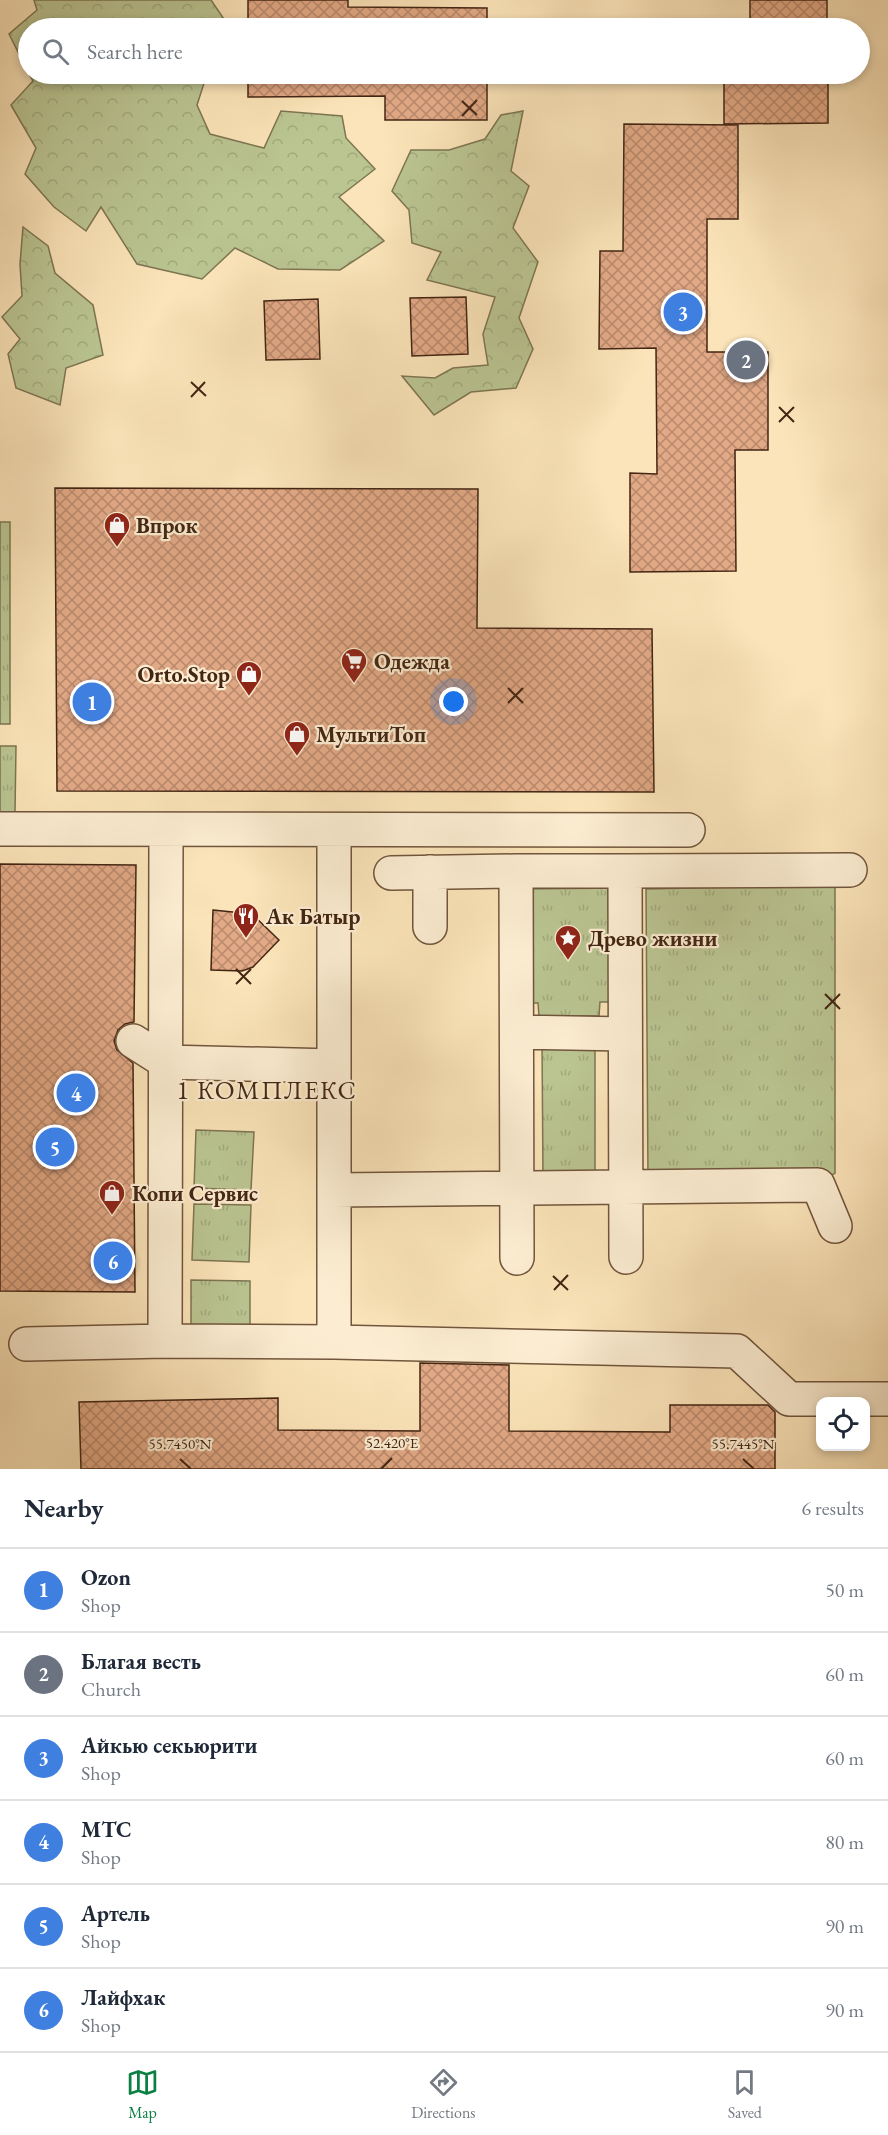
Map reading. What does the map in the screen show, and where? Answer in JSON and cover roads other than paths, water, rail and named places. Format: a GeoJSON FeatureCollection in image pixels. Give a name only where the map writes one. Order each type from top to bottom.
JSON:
{"type":"FeatureCollection","features":[{"type":"Feature","properties":{"kind":"street"},"geometry":{"type":"LineString","coordinates":[[0,829],[688,830]]}},
{"type":"Feature","properties":{"kind":"street"},"geometry":{"type":"LineString","coordinates":[[165,1341],[166,831]]}},
{"type":"Feature","properties":{"kind":"street"},"geometry":{"type":"LineString","coordinates":[[334,831],[334,1342]]}},
{"type":"Feature","properties":{"kind":"street"},"geometry":{"type":"LineString","coordinates":[[391,873],[850,870]]}},
{"type":"Feature","properties":{"kind":"street"},"geometry":{"type":"LineString","coordinates":[[516,871],[517,1258]]}},
{"type":"Feature","properties":{"kind":"street"},"geometry":{"type":"LineString","coordinates":[[625,871],[626,1257]]}},
{"type":"Feature","properties":{"kind":"street"},"geometry":{"type":"LineString","coordinates":[[430,872],[430,927]]}},
{"type":"Feature","properties":{"kind":"street"},"geometry":{"type":"LineString","coordinates":[[517,1032],[625,1034]]}},
{"type":"Feature","properties":{"kind":"street"},"geometry":{"type":"LineString","coordinates":[[133,1041],[166,1062],[334,1066]]}},
{"type":"Feature","properties":{"kind":"street"},"geometry":{"type":"LineString","coordinates":[[334,1190],[818,1185],[846,1218]]}},
{"type":"Feature","properties":{"kind":"street"},"geometry":{"type":"LineString","coordinates":[[26,1344],[165,1341],[334,1342],[737,1351],[789,1399],[888,1399]]}},
{"type":"Feature","properties":{"kind":"place","name":"Айкью секьюрити"},"geometry":{"type":"Point","coordinates":[683,312]}},
{"type":"Feature","properties":{"kind":"place","name":"Благая весть"},"geometry":{"type":"Point","coordinates":[746,360]}},
{"type":"Feature","properties":{"kind":"place","name":"Впрок"},"geometry":{"type":"Point","coordinates":[117,548]}},
{"type":"Feature","properties":{"kind":"place","name":"Одежда"},"geometry":{"type":"Point","coordinates":[354,684]}},
{"type":"Feature","properties":{"kind":"place","name":"Orto.Stop"},"geometry":{"type":"Point","coordinates":[249,697]}},
{"type":"Feature","properties":{"kind":"place","name":"Ozon"},"geometry":{"type":"Point","coordinates":[92,702]}},
{"type":"Feature","properties":{"kind":"place","name":"МультиТоп"},"geometry":{"type":"Point","coordinates":[297,757]}},
{"type":"Feature","properties":{"kind":"place","name":"Ак Батыр"},"geometry":{"type":"Point","coordinates":[246,939]}},
{"type":"Feature","properties":{"kind":"place","name":"Древо жизни"},"geometry":{"type":"Point","coordinates":[568,961]}},
{"type":"Feature","properties":{"kind":"place","name":"МТС"},"geometry":{"type":"Point","coordinates":[76,1093]}},
{"type":"Feature","properties":{"kind":"place","name":"Артель"},"geometry":{"type":"Point","coordinates":[55,1147]}},
{"type":"Feature","properties":{"kind":"place","name":"Копи Сервис"},"geometry":{"type":"Point","coordinates":[112,1216]}},
{"type":"Feature","properties":{"kind":"place","name":"Лайфхак"},"geometry":{"type":"Point","coordinates":[113,1261]}},
{"type":"Feature","properties":{"kind":"district","name":"1 КОМПЛЕКС"},"geometry":{"type":"Point","coordinates":[267,1090]}}]}
